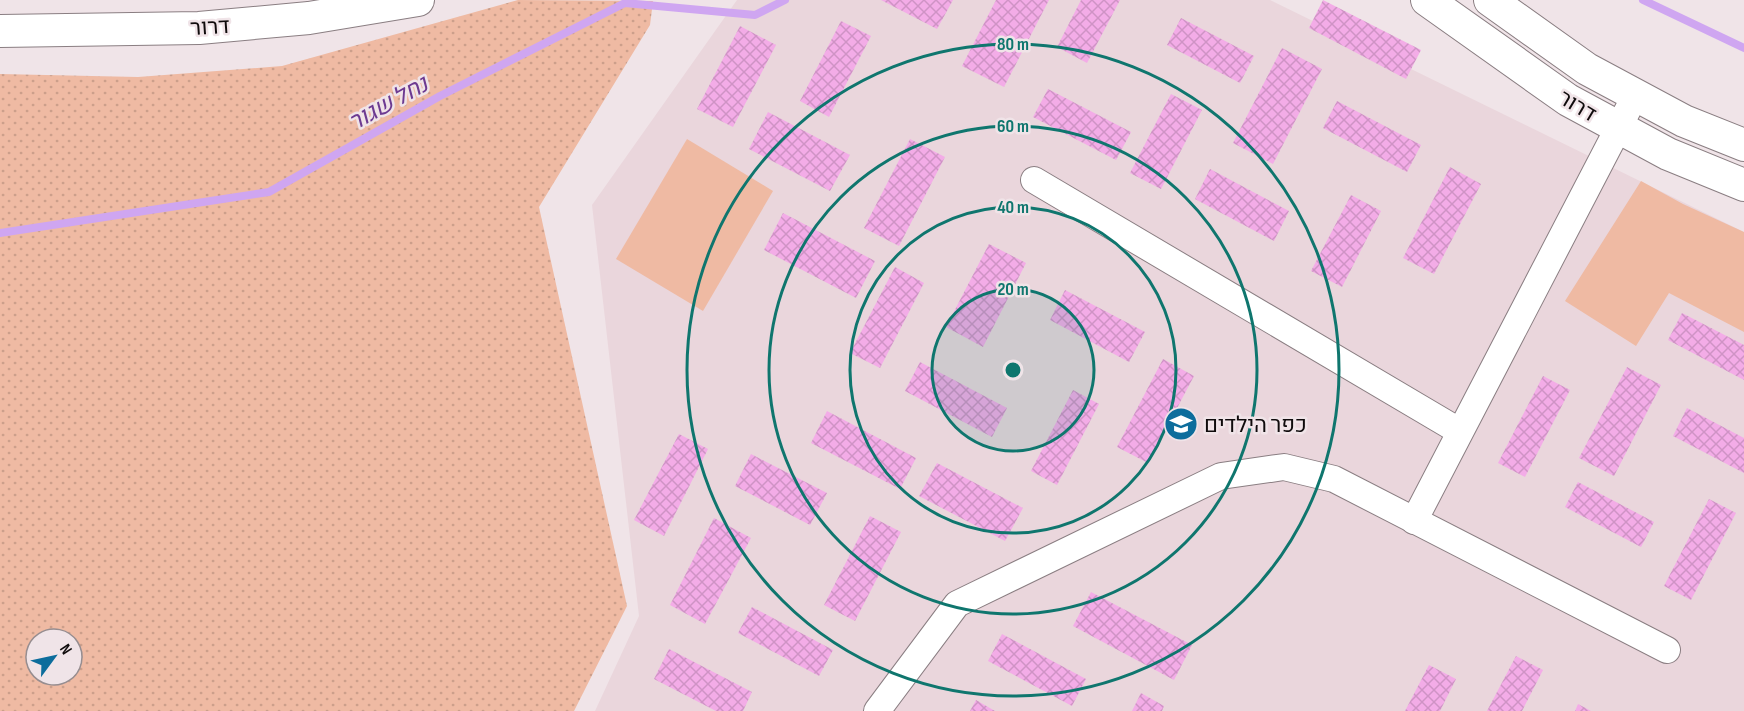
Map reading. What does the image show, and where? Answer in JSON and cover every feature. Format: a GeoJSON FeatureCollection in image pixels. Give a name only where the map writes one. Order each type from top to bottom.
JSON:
{"type":"FeatureCollection","features":[{"type":"Feature","properties":{"kind":"street","name":"דרור"},"geometry":{"type":"LineString","coordinates":[[0,31],[199,28],[309,18],[418,0]]}},
{"type":"Feature","properties":{"kind":"street","name":"דרור"},"geometry":{"type":"LineString","coordinates":[[1427,0],[1568,100],[1668,154],[1744,185]]}},
{"type":"Feature","properties":{"kind":"street","name":"דרור"},"geometry":{"type":"LineString","coordinates":[[1490,0],[1587,69],[1683,121],[1744,145]]}},
{"type":"Feature","properties":{"kind":"street"},"geometry":{"type":"LineString","coordinates":[[1414,520],[1635,96]]}},
{"type":"Feature","properties":{"kind":"street"},"geometry":{"type":"LineString","coordinates":[[1034,180],[1459,431]]}},
{"type":"Feature","properties":{"kind":"street"},"geometry":{"type":"LineString","coordinates":[[877,711],[957,604],[1221,476],[1284,467],[1334,479],[1667,650]]}},
{"type":"Feature","properties":{"kind":"shaded area"},"geometry":{"type":"Polygon","coordinates":[[[518,0],[653,1],[650,25],[539,207],[627,606],[574,711],[0,711],[0,74],[138,77],[282,66],[518,0]]]}},
{"type":"Feature","properties":{"kind":"shaded area","name":"כפר הילדים"},"geometry":{"type":"Polygon","coordinates":[[[737,0],[1270,0],[1744,232],[1744,711],[595,711],[639,616],[592,205],[737,0]]]}},
{"type":"Feature","properties":{"kind":"shaded area"},"geometry":{"type":"Polygon","coordinates":[[[687,139],[773,191],[703,311],[616,259],[687,139]]]}},
{"type":"Feature","properties":{"kind":"shaded area"},"geometry":{"type":"Polygon","coordinates":[[[1641,181],[1683,204],[1744,232],[1744,332],[1669,293],[1636,346],[1565,301],[1641,181]]]}},
{"type":"Feature","properties":{"kind":"building"},"geometry":{"type":"Polygon","coordinates":[[[881,0],[953,0],[937,29],[881,0]]]}},
{"type":"Feature","properties":{"kind":"building"},"geometry":{"type":"Polygon","coordinates":[[[996,0],[1049,0],[1004,87],[962,66],[996,0]]]}},
{"type":"Feature","properties":{"kind":"building"},"geometry":{"type":"Polygon","coordinates":[[[1081,0],[1120,0],[1087,63],[1057,47],[1081,0]]]}},
{"type":"Feature","properties":{"kind":"building"},"geometry":{"type":"Polygon","coordinates":[[[1323,0],[1421,50],[1406,79],[1309,28],[1323,0]]]}},
{"type":"Feature","properties":{"kind":"building"},"geometry":{"type":"Polygon","coordinates":[[[1181,18],[1254,56],[1240,83],[1167,45],[1181,18]]]}},
{"type":"Feature","properties":{"kind":"building"},"geometry":{"type":"Polygon","coordinates":[[[841,21],[871,36],[829,117],[800,101],[841,21]]]}},
{"type":"Feature","properties":{"kind":"building"},"geometry":{"type":"Polygon","coordinates":[[[740,26],[776,45],[733,127],[697,109],[740,26]]]}},
{"type":"Feature","properties":{"kind":"building"},"geometry":{"type":"Polygon","coordinates":[[[1282,48],[1322,69],[1273,164],[1233,143],[1282,48]]]}},
{"type":"Feature","properties":{"kind":"building"},"geometry":{"type":"Polygon","coordinates":[[[1048,89],[1131,132],[1116,160],[1033,117],[1048,89]]]}},
{"type":"Feature","properties":{"kind":"building"},"geometry":{"type":"Polygon","coordinates":[[[1171,94],[1202,110],[1161,189],[1130,173],[1171,94]]]}},
{"type":"Feature","properties":{"kind":"building"},"geometry":{"type":"Polygon","coordinates":[[[1337,101],[1421,145],[1407,172],[1323,128],[1337,101]]]}},
{"type":"Feature","properties":{"kind":"building"},"geometry":{"type":"Polygon","coordinates":[[[768,112],[850,155],[830,191],[749,149],[768,112]]]}},
{"type":"Feature","properties":{"kind":"building"},"geometry":{"type":"Polygon","coordinates":[[[910,139],[945,157],[899,246],[864,228],[910,139]]]}},
{"type":"Feature","properties":{"kind":"building"},"geometry":{"type":"Polygon","coordinates":[[[1450,167],[1481,184],[1434,274],[1403,258],[1450,167]]]}},
{"type":"Feature","properties":{"kind":"building"},"geometry":{"type":"Polygon","coordinates":[[[1210,169],[1289,211],[1274,241],[1195,199],[1210,169]]]}},
{"type":"Feature","properties":{"kind":"building"},"geometry":{"type":"Polygon","coordinates":[[[1351,195],[1381,211],[1342,287],[1311,271],[1351,195]]]}},
{"type":"Feature","properties":{"kind":"building"},"geometry":{"type":"Polygon","coordinates":[[[783,213],[875,261],[856,298],[764,250],[783,213]]]}},
{"type":"Feature","properties":{"kind":"building"},"geometry":{"type":"Polygon","coordinates":[[[989,244],[1026,263],[983,347],[946,327],[989,244]]]}},
{"type":"Feature","properties":{"kind":"building"},"geometry":{"type":"Polygon","coordinates":[[[895,267],[924,283],[880,368],[850,353],[895,267]]]}},
{"type":"Feature","properties":{"kind":"building"},"geometry":{"type":"Polygon","coordinates":[[[1065,290],[1145,332],[1129,362],[1050,320],[1065,290]]]}},
{"type":"Feature","properties":{"kind":"building"},"geometry":{"type":"Polygon","coordinates":[[[1682,313],[1744,345],[1744,380],[1668,340],[1682,313]]]}},
{"type":"Feature","properties":{"kind":"building"},"geometry":{"type":"Polygon","coordinates":[[[1163,359],[1194,376],[1148,463],[1117,447],[1163,359]]]}},
{"type":"Feature","properties":{"kind":"building"},"geometry":{"type":"Polygon","coordinates":[[[920,362],[1007,408],[992,437],[905,391],[920,362]]]}},
{"type":"Feature","properties":{"kind":"building"},"geometry":{"type":"Polygon","coordinates":[[[1627,367],[1661,385],[1614,476],[1579,458],[1627,367]]]}},
{"type":"Feature","properties":{"kind":"building"},"geometry":{"type":"Polygon","coordinates":[[[1543,376],[1570,390],[1525,477],[1498,463],[1543,376]]]}},
{"type":"Feature","properties":{"kind":"building"},"geometry":{"type":"Polygon","coordinates":[[[1073,390],[1099,404],[1057,485],[1031,471],[1073,390]]]}},
{"type":"Feature","properties":{"kind":"building"},"geometry":{"type":"Polygon","coordinates":[[[1687,408],[1744,438],[1744,473],[1673,436],[1687,408]]]}},
{"type":"Feature","properties":{"kind":"building"},"geometry":{"type":"Polygon","coordinates":[[[827,411],[916,458],[900,489],[811,443],[827,411]]]}},
{"type":"Feature","properties":{"kind":"building"},"geometry":{"type":"Polygon","coordinates":[[[679,434],[708,449],[664,536],[634,520],[679,434]]]}},
{"type":"Feature","properties":{"kind":"building"},"geometry":{"type":"Polygon","coordinates":[[[751,454],[827,493],[810,525],[735,486],[751,454]]]}},
{"type":"Feature","properties":{"kind":"building"},"geometry":{"type":"Polygon","coordinates":[[[937,463],[1023,508],[1005,541],[919,496],[937,463]]]}},
{"type":"Feature","properties":{"kind":"building"},"geometry":{"type":"Polygon","coordinates":[[[1578,482],[1654,522],[1641,547],[1565,507],[1578,482]]]}},
{"type":"Feature","properties":{"kind":"building"},"geometry":{"type":"Polygon","coordinates":[[[1709,499],[1736,513],[1691,600],[1664,586],[1709,499]]]}},
{"type":"Feature","properties":{"kind":"building"},"geometry":{"type":"Polygon","coordinates":[[[870,516],[901,532],[855,621],[824,605],[870,516]]]}},
{"type":"Feature","properties":{"kind":"building"},"geometry":{"type":"Polygon","coordinates":[[[714,518],[751,538],[705,624],[670,605],[714,518]]]}},
{"type":"Feature","properties":{"kind":"building"},"geometry":{"type":"Polygon","coordinates":[[[1091,592],[1192,645],[1174,680],[1073,626],[1091,592]]]}},
{"type":"Feature","properties":{"kind":"building"},"geometry":{"type":"Polygon","coordinates":[[[752,607],[833,650],[819,676],[738,633],[752,607]]]}},
{"type":"Feature","properties":{"kind":"building"},"geometry":{"type":"Polygon","coordinates":[[[1002,634],[1086,679],[1072,706],[988,661],[1002,634]]]}},
{"type":"Feature","properties":{"kind":"building"},"geometry":{"type":"Polygon","coordinates":[[[669,649],[752,692],[743,711],[716,711],[654,679],[669,649]]]}},
{"type":"Feature","properties":{"kind":"building"},"geometry":{"type":"Polygon","coordinates":[[[1516,656],[1543,670],[1522,711],[1487,711],[1516,656]]]}},
{"type":"Feature","properties":{"kind":"building"},"geometry":{"type":"Polygon","coordinates":[[[1429,665],[1456,679],[1440,711],[1405,711],[1429,665]]]}},
{"type":"Feature","properties":{"kind":"building"},"geometry":{"type":"Polygon","coordinates":[[[1141,693],[1164,706],[1162,711],[1132,711],[1141,693]]]}},
{"type":"Feature","properties":{"kind":"building"},"geometry":{"type":"Polygon","coordinates":[[[976,700],[995,711],[970,711],[976,700]]]}},
{"type":"Feature","properties":{"kind":"building"},"geometry":{"type":"Polygon","coordinates":[[[1578,704],[1591,711],[1575,711],[1578,704]]]}},
{"type":"Feature","properties":{"kind":"waterway","name":"נחל שגור"},"geometry":{"type":"LineString","coordinates":[[0,233],[269,192],[440,96],[625,3],[755,15],[785,0]]}},
{"type":"Feature","properties":{"kind":"waterway","name":"נחל שגור"},"geometry":{"type":"LineString","coordinates":[[1643,0],[1744,48]]}},
{"type":"Feature","properties":{"kind":"place","name":"כפר הילדים"},"geometry":{"type":"Point","coordinates":[1181,424]}}]}
